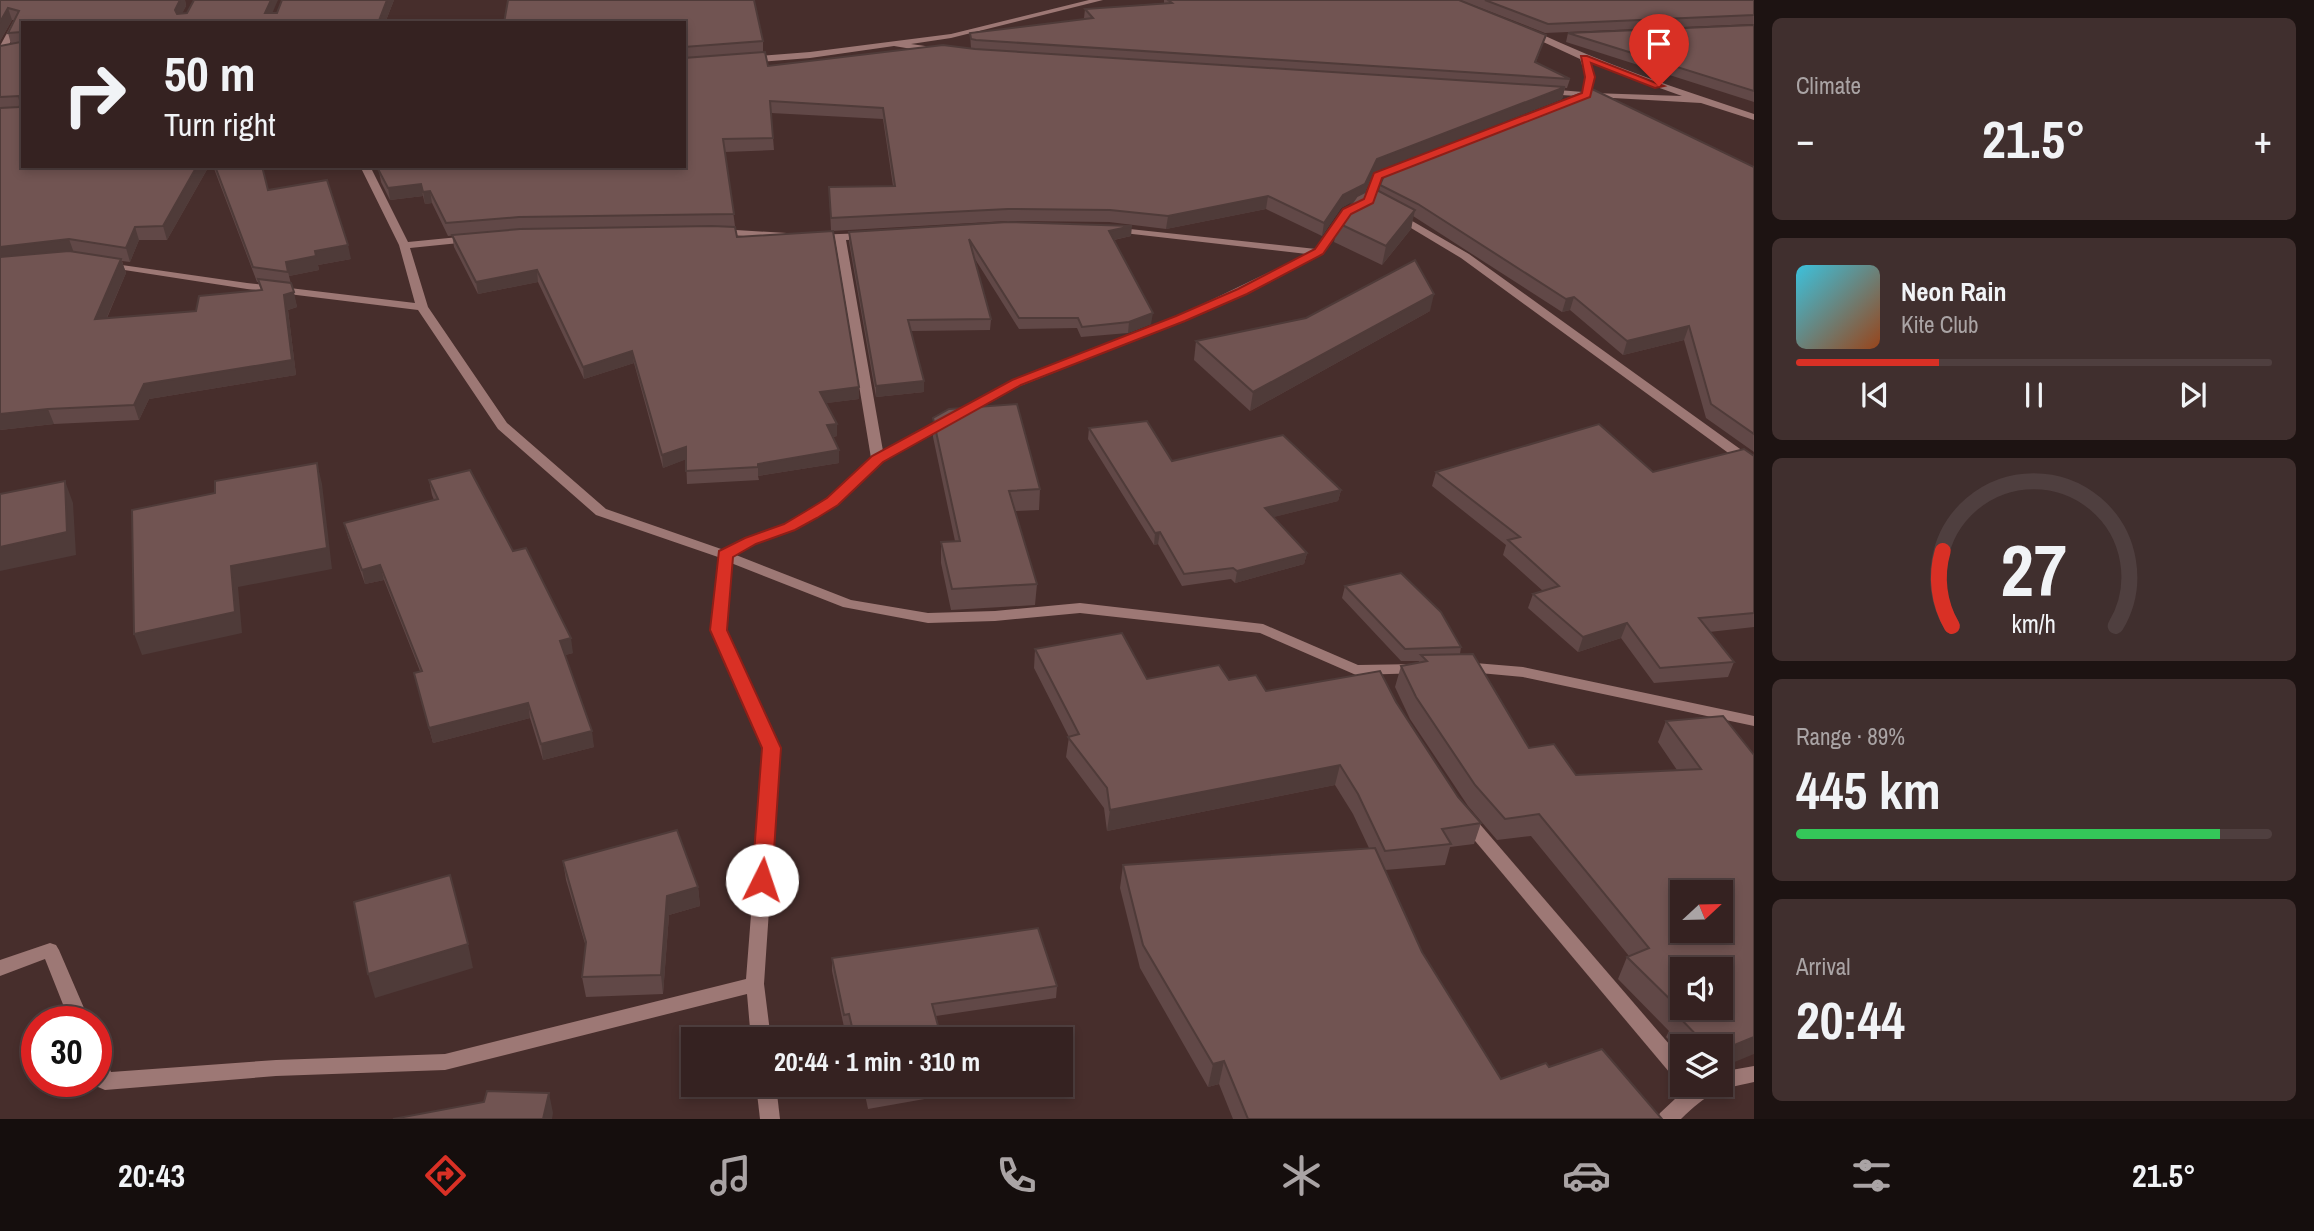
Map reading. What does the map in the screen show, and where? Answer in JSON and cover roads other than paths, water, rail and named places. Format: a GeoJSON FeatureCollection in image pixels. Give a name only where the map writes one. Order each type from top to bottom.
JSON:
{"type":"FeatureCollection","features":[{"type":"Feature","properties":{"kind":"street"},"geometry":{"type":"LineString","coordinates":[[733,61],[810,55],[964,33],[1099,0]]}},
{"type":"Feature","properties":{"kind":"street"},"geometry":{"type":"LineString","coordinates":[[4,52],[16,24]]}},
{"type":"Feature","properties":{"kind":"street"},"geometry":{"type":"LineString","coordinates":[[1519,28],[1584,58],[1754,117]]}},
{"type":"Feature","properties":{"kind":"street"},"geometry":{"type":"LineString","coordinates":[[1544,38],[1570,37]]}},
{"type":"Feature","properties":{"kind":"street"},"geometry":{"type":"LineString","coordinates":[[895,44],[948,52]]}},
{"type":"Feature","properties":{"kind":"street"},"geometry":{"type":"LineString","coordinates":[[1584,58],[1590,77],[1587,94]]}},
{"type":"Feature","properties":{"kind":"street"},"geometry":{"type":"LineString","coordinates":[[1531,91],[1701,100]]}},
{"type":"Feature","properties":{"kind":"street"},"geometry":{"type":"LineString","coordinates":[[1553,107],[1587,94]]}},
{"type":"Feature","properties":{"kind":"street"},"geometry":{"type":"LineString","coordinates":[[725,555],[751,541],[790,527],[832,502],[878,459],[1016,383],[1180,319],[1319,252],[1347,211],[1369,201],[1378,176],[1416,160]]}},
{"type":"Feature","properties":{"kind":"street"},"geometry":{"type":"LineString","coordinates":[[366,168],[404,245],[422,306],[502,426],[601,512],[725,555],[848,604],[928,618],[995,616],[1080,608],[1263,629],[1356,670],[1380,677],[1445,668],[1523,672],[1754,721]]}},
{"type":"Feature","properties":{"kind":"street"},"geometry":{"type":"LineString","coordinates":[[1369,201],[1410,221],[1465,256],[1754,465]]}},
{"type":"Feature","properties":{"kind":"street"},"geometry":{"type":"LineString","coordinates":[[1109,228],[1319,252]]}},
{"type":"Feature","properties":{"kind":"street"},"geometry":{"type":"LineString","coordinates":[[713,231],[840,237],[881,235]]}},
{"type":"Feature","properties":{"kind":"street"},"geometry":{"type":"LineString","coordinates":[[840,237],[878,459]]}},
{"type":"Feature","properties":{"kind":"street"},"geometry":{"type":"LineString","coordinates":[[404,245],[482,238]]}},
{"type":"Feature","properties":{"kind":"street"},"geometry":{"type":"LineString","coordinates":[[87,261],[247,286],[422,306]]}},
{"type":"Feature","properties":{"kind":"street"},"geometry":{"type":"LineString","coordinates":[[725,555],[719,630],[772,748],[755,985],[760,1027]]}},
{"type":"Feature","properties":{"kind":"street"},"geometry":{"type":"LineString","coordinates":[[1452,800],[1670,1059]]}},
{"type":"Feature","properties":{"kind":"street"},"geometry":{"type":"LineString","coordinates":[[0,968],[50,950],[73,1006]]}},
{"type":"Feature","properties":{"kind":"street"},"geometry":{"type":"LineString","coordinates":[[112,1080],[276,1068],[445,1062],[626,1014],[755,985]]}},
{"type":"Feature","properties":{"kind":"street"},"geometry":{"type":"LineString","coordinates":[[1733,1078],[1754,1074]]}},
{"type":"Feature","properties":{"kind":"street"},"geometry":{"type":"LineString","coordinates":[[767,1097],[770,1119]]}},
{"type":"Feature","properties":{"kind":"street"},"geometry":{"type":"LineString","coordinates":[[1667,1119],[1690,1097]]}}]}
